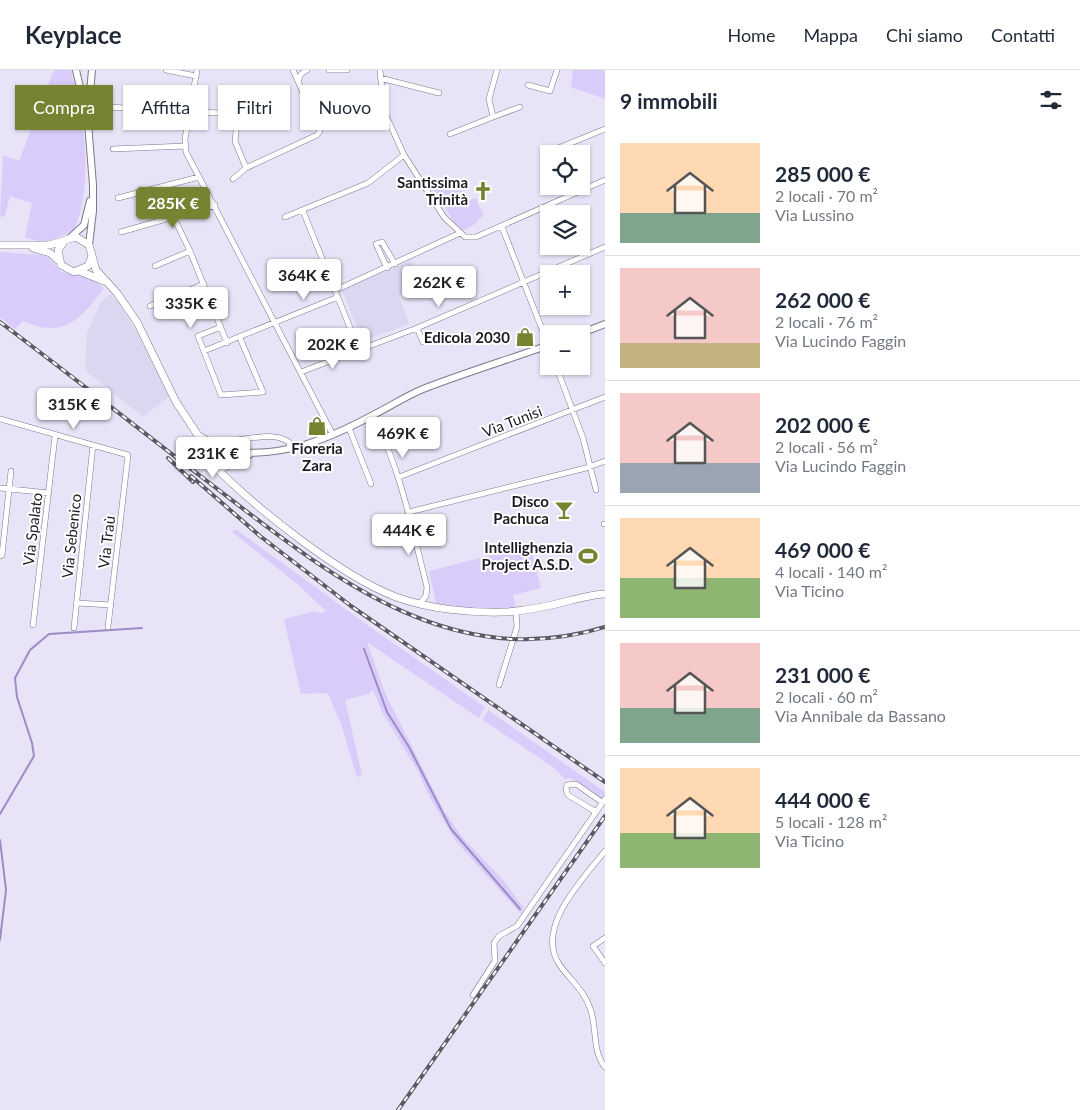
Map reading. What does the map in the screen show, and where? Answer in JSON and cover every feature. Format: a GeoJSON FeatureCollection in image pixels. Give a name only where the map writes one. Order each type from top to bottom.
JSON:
{"type":"FeatureCollection","features":[{"type":"Feature","properties":{"kind":"main road"},"geometry":{"type":"LineString","coordinates":[[0,245],[49,245],[68,239],[81,238],[90,245],[96,270],[117,293],[137,322],[176,402],[199,436],[212,467],[306,542],[351,574],[397,598],[470,611],[516,611],[605,594]]}},
{"type":"Feature","properties":{"kind":"main road"},"geometry":{"type":"LineString","coordinates":[[59,261],[58,250],[68,239]]}},
{"type":"Feature","properties":{"kind":"main road"},"geometry":{"type":"LineString","coordinates":[[26,246],[50,254],[65,268],[79,271],[106,283]]}},
{"type":"Feature","properties":{"kind":"main road"},"geometry":{"type":"LineString","coordinates":[[79,271],[88,266],[92,256]]}},
{"type":"Feature","properties":{"kind":"main road"},"geometry":{"type":"LineString","coordinates":[[199,436],[217,446],[224,446],[230,451],[230,463],[235,485]]}},
{"type":"Feature","properties":{"kind":"main road"},"geometry":{"type":"LineString","coordinates":[[209,457],[217,446]]}},
{"type":"Feature","properties":{"kind":"main road"},"geometry":{"type":"LineString","coordinates":[[218,470],[230,463]]}},
{"type":"Feature","properties":{"kind":"street"},"geometry":{"type":"LineString","coordinates":[[76,70],[79,85]]}},
{"type":"Feature","properties":{"kind":"street"},"geometry":{"type":"LineString","coordinates":[[91,85],[92,70]]}},
{"type":"Feature","properties":{"kind":"street"},"geometry":{"type":"LineString","coordinates":[[166,70],[196,76]]}},
{"type":"Feature","properties":{"kind":"street"},"geometry":{"type":"LineString","coordinates":[[194,85],[197,70]]}},
{"type":"Feature","properties":{"kind":"street"},"geometry":{"type":"LineString","coordinates":[[293,70],[300,85]]}},
{"type":"Feature","properties":{"kind":"street"},"geometry":{"type":"LineString","coordinates":[[298,81],[301,74],[307,70]]}},
{"type":"Feature","properties":{"kind":"street"},"geometry":{"type":"LineString","coordinates":[[329,70],[347,70]]}},
{"type":"Feature","properties":{"kind":"street"},"geometry":{"type":"LineString","coordinates":[[380,70],[381,85]]}},
{"type":"Feature","properties":{"kind":"street"},"geometry":{"type":"LineString","coordinates":[[493,117],[489,99],[497,70]]}},
{"type":"Feature","properties":{"kind":"street"},"geometry":{"type":"LineString","coordinates":[[528,86],[550,91],[557,70]]}},
{"type":"Feature","properties":{"kind":"street"},"geometry":{"type":"LineString","coordinates":[[380,78],[438,93]]}},
{"type":"Feature","properties":{"kind":"street"},"geometry":{"type":"LineString","coordinates":[[450,134],[520,107]]}},
{"type":"Feature","properties":{"kind":"street"},"geometry":{"type":"LineString","coordinates":[[389,126],[404,155],[444,217],[465,237],[476,237],[502,227],[605,180]]}},
{"type":"Feature","properties":{"kind":"street"},"geometry":{"type":"LineString","coordinates":[[566,145],[605,129]]}},
{"type":"Feature","properties":{"kind":"street"},"geometry":{"type":"LineString","coordinates":[[88,130],[93,185],[90,245]]}},
{"type":"Feature","properties":{"kind":"street"},"geometry":{"type":"LineString","coordinates":[[187,130],[185,146],[199,177],[277,324],[332,436]]}},
{"type":"Feature","properties":{"kind":"street"},"geometry":{"type":"LineString","coordinates":[[236,130],[235,141],[246,168]]}},
{"type":"Feature","properties":{"kind":"street"},"geometry":{"type":"LineString","coordinates":[[233,179],[246,168],[316,135],[320,130]]}},
{"type":"Feature","properties":{"kind":"street"},"geometry":{"type":"LineString","coordinates":[[113,149],[185,146]]}},
{"type":"Feature","properties":{"kind":"street"},"geometry":{"type":"LineString","coordinates":[[285,217],[304,211],[368,183],[404,155]]}},
{"type":"Feature","properties":{"kind":"street"},"geometry":{"type":"LineString","coordinates":[[118,198],[199,177]]}},
{"type":"Feature","properties":{"kind":"street"},"geometry":{"type":"LineString","coordinates":[[68,239],[78,234],[84,225],[93,185]]}},
{"type":"Feature","properties":{"kind":"street"},"geometry":{"type":"LineString","coordinates":[[122,232],[215,205]]}},
{"type":"Feature","properties":{"kind":"street"},"geometry":{"type":"LineString","coordinates":[[304,211],[359,350]]}},
{"type":"Feature","properties":{"kind":"street"},"geometry":{"type":"LineString","coordinates":[[174,218],[190,251],[227,342]]}},
{"type":"Feature","properties":{"kind":"street"},"geometry":{"type":"LineString","coordinates":[[502,227],[541,325]]}},
{"type":"Feature","properties":{"kind":"street"},"geometry":{"type":"LineString","coordinates":[[336,290],[460,233]]}},
{"type":"Feature","properties":{"kind":"street"},"geometry":{"type":"LineString","coordinates":[[387,268],[376,244],[382,242],[395,264]]}},
{"type":"Feature","properties":{"kind":"street"},"geometry":{"type":"LineString","coordinates":[[301,372],[417,328],[605,248]]}},
{"type":"Feature","properties":{"kind":"street"},"geometry":{"type":"LineString","coordinates":[[155,266],[190,251]]}},
{"type":"Feature","properties":{"kind":"street"},"geometry":{"type":"LineString","coordinates":[[150,306],[204,284]]}},
{"type":"Feature","properties":{"kind":"street"},"geometry":{"type":"LineString","coordinates":[[204,351],[277,324],[338,297]]}},
{"type":"Feature","properties":{"kind":"street"},"geometry":{"type":"LineString","coordinates":[[590,330],[605,324]]}},
{"type":"Feature","properties":{"kind":"street"},"geometry":{"type":"LineString","coordinates":[[221,327],[198,336],[221,395],[263,392],[240,338]]}},
{"type":"Feature","properties":{"kind":"street"},"geometry":{"type":"LineString","coordinates":[[417,328],[423,342]]}},
{"type":"Feature","properties":{"kind":"street"},"geometry":{"type":"LineString","coordinates":[[230,451],[250,454],[290,449],[332,436],[420,390],[540,349]]}},
{"type":"Feature","properties":{"kind":"street"},"geometry":{"type":"LineString","coordinates":[[560,375],[574,410],[596,490]]}},
{"type":"Feature","properties":{"kind":"street","name":"Via Tunisi"},"geometry":{"type":"LineString","coordinates":[[399,477],[605,397]]}},
{"type":"Feature","properties":{"kind":"street"},"geometry":{"type":"LineString","coordinates":[[373,416],[399,477],[409,512],[427,587],[426,596],[420,603]]}},
{"type":"Feature","properties":{"kind":"street"},"geometry":{"type":"LineString","coordinates":[[0,419],[93,446]]}},
{"type":"Feature","properties":{"kind":"street"},"geometry":{"type":"LineString","coordinates":[[349,428],[371,484]]}},
{"type":"Feature","properties":{"kind":"street","name":"Via Spalato"},"geometry":{"type":"LineString","coordinates":[[33,625],[55,436]]}},
{"type":"Feature","properties":{"kind":"street"},"geometry":{"type":"LineString","coordinates":[[237,440],[262,437],[283,438],[289,442],[290,449]]}},
{"type":"Feature","properties":{"kind":"street","name":"Via Traù"},"geometry":{"type":"LineString","coordinates":[[93,446],[124,452],[128,455],[108,627]]}},
{"type":"Feature","properties":{"kind":"street","name":"Via Sebenico"},"geometry":{"type":"LineString","coordinates":[[74,628],[93,446]]}},
{"type":"Feature","properties":{"kind":"street"},"geometry":{"type":"LineString","coordinates":[[193,453],[199,459],[209,457]]}},
{"type":"Feature","properties":{"kind":"street"},"geometry":{"type":"LineString","coordinates":[[230,463],[250,454]]}},
{"type":"Feature","properties":{"kind":"street"},"geometry":{"type":"LineString","coordinates":[[409,512],[591,467],[605,461]]}},
{"type":"Feature","properties":{"kind":"street"},"geometry":{"type":"LineString","coordinates":[[0,556],[11,471]]}},
{"type":"Feature","properties":{"kind":"street"},"geometry":{"type":"LineString","coordinates":[[0,488],[49,494]]}},
{"type":"Feature","properties":{"kind":"street"},"geometry":{"type":"LineString","coordinates":[[77,603],[110,605]]}},
{"type":"Feature","properties":{"kind":"street"},"geometry":{"type":"LineString","coordinates":[[500,684],[517,627],[516,611]]}},
{"type":"Feature","properties":{"kind":"street"},"geometry":{"type":"LineString","coordinates":[[472,995],[495,961],[494,944],[500,936],[517,926],[596,812],[602,800],[576,784],[567,785],[568,795],[596,812]]}},
{"type":"Feature","properties":{"kind":"street"},"geometry":{"type":"LineString","coordinates":[[605,851],[561,911],[554,923],[551,939],[554,956],[580,988],[591,1010],[599,1055],[605,1067]]}},
{"type":"Feature","properties":{"kind":"street"},"geometry":{"type":"LineString","coordinates":[[605,938],[594,946],[605,963]]}},
{"type":"Feature","properties":{"kind":"shaded area"},"geometry":{"type":"Polygon","coordinates":[[[54,70],[71,70],[75,85],[48,85],[54,70]]]}},
{"type":"Feature","properties":{"kind":"shaded area"},"geometry":{"type":"Polygon","coordinates":[[[573,70],[605,70],[605,99],[571,87],[573,70]]]}},
{"type":"Feature","properties":{"kind":"shaded area"},"geometry":{"type":"Polygon","coordinates":[[[31,130],[83,130],[85,182],[83,199],[74,231],[45,242],[25,238],[32,203],[10,196],[5,216],[0,217],[3,155],[19,161],[31,130]]]}},
{"type":"Feature","properties":{"kind":"shaded area"},"geometry":{"type":"Polygon","coordinates":[[[457,179],[466,202],[476,198],[483,215],[475,224],[464,230],[457,227],[433,189],[457,179]]]}},
{"type":"Feature","properties":{"kind":"shaded area"},"geometry":{"type":"Polygon","coordinates":[[[0,252],[41,255],[48,258],[62,272],[91,278],[104,288],[87,309],[70,323],[50,328],[23,321],[15,329],[0,318],[0,252]]]}},
{"type":"Feature","properties":{"kind":"shaded area"},"geometry":{"type":"Polygon","coordinates":[[[411,260],[422,287],[399,296],[409,324],[362,341],[342,290],[411,260]]]}},
{"type":"Feature","properties":{"kind":"shaded area"},"geometry":{"type":"Polygon","coordinates":[[[110,294],[119,303],[137,333],[169,397],[143,417],[85,370],[87,333],[101,302],[110,294]]]}},
{"type":"Feature","properties":{"kind":"shaded area"},"geometry":{"type":"Polygon","coordinates":[[[220,450],[226,452],[228,458],[226,464],[220,466],[214,464],[212,458],[214,452],[220,450]]]}},
{"type":"Feature","properties":{"kind":"shaded area"},"geometry":{"type":"Polygon","coordinates":[[[237,530],[370,627],[485,707],[479,718],[367,642],[386,695],[443,809],[463,838],[504,881],[524,908],[521,914],[455,840],[427,792],[419,773],[382,712],[373,690],[368,694],[345,700],[362,775],[357,777],[341,724],[328,693],[301,694],[284,619],[312,612],[324,613],[325,610],[296,583],[231,531],[237,530]]]}},
{"type":"Feature","properties":{"kind":"shaded area"},"geometry":{"type":"Polygon","coordinates":[[[530,545],[541,588],[513,595],[516,608],[471,608],[436,603],[429,571],[530,545]]]}},
{"type":"Feature","properties":{"kind":"shaded area"},"geometry":{"type":"Polygon","coordinates":[[[488,710],[605,792],[604,802],[571,778],[565,779],[553,767],[483,720],[488,710]]]}},
{"type":"Feature","properties":{"kind":"waterway"},"geometry":{"type":"LineString","coordinates":[[0,814],[34,756],[32,743],[17,697],[15,678],[30,650],[49,634],[142,628]]}},
{"type":"Feature","properties":{"kind":"waterway"},"geometry":{"type":"LineString","coordinates":[[364,649],[387,712],[409,747],[451,829],[520,909]]}},
{"type":"Feature","properties":{"kind":"waterway"},"geometry":{"type":"LineString","coordinates":[[0,840],[6,890],[0,940]]}},
{"type":"Feature","properties":{"kind":"railway"},"geometry":{"type":"LineString","coordinates":[[0,322],[293,546],[340,578],[388,605],[439,625],[491,637],[547,638],[605,627]]}},
{"type":"Feature","properties":{"kind":"railway"},"geometry":{"type":"LineString","coordinates":[[168,458],[193,482]]}},
{"type":"Feature","properties":{"kind":"railway"},"geometry":{"type":"LineString","coordinates":[[191,476],[260,536],[351,606],[605,782]]}},
{"type":"Feature","properties":{"kind":"railway"},"geometry":{"type":"LineString","coordinates":[[398,1110],[605,816]]}},
{"type":"Feature","properties":{"kind":"place","name":"Santissima Trinità"},"geometry":{"type":"Point","coordinates":[483,191]}},
{"type":"Feature","properties":{"kind":"place","name":"Edicola 2030"},"geometry":{"type":"Point","coordinates":[525,337]}},
{"type":"Feature","properties":{"kind":"place","name":"Fioreria Zara"},"geometry":{"type":"Point","coordinates":[317,426]}},
{"type":"Feature","properties":{"kind":"place","name":"Disco Pachuca"},"geometry":{"type":"Point","coordinates":[564,510]}},
{"type":"Feature","properties":{"kind":"place","name":"Intellighenzia Project A.S.D."},"geometry":{"type":"Point","coordinates":[588,556]}}]}
